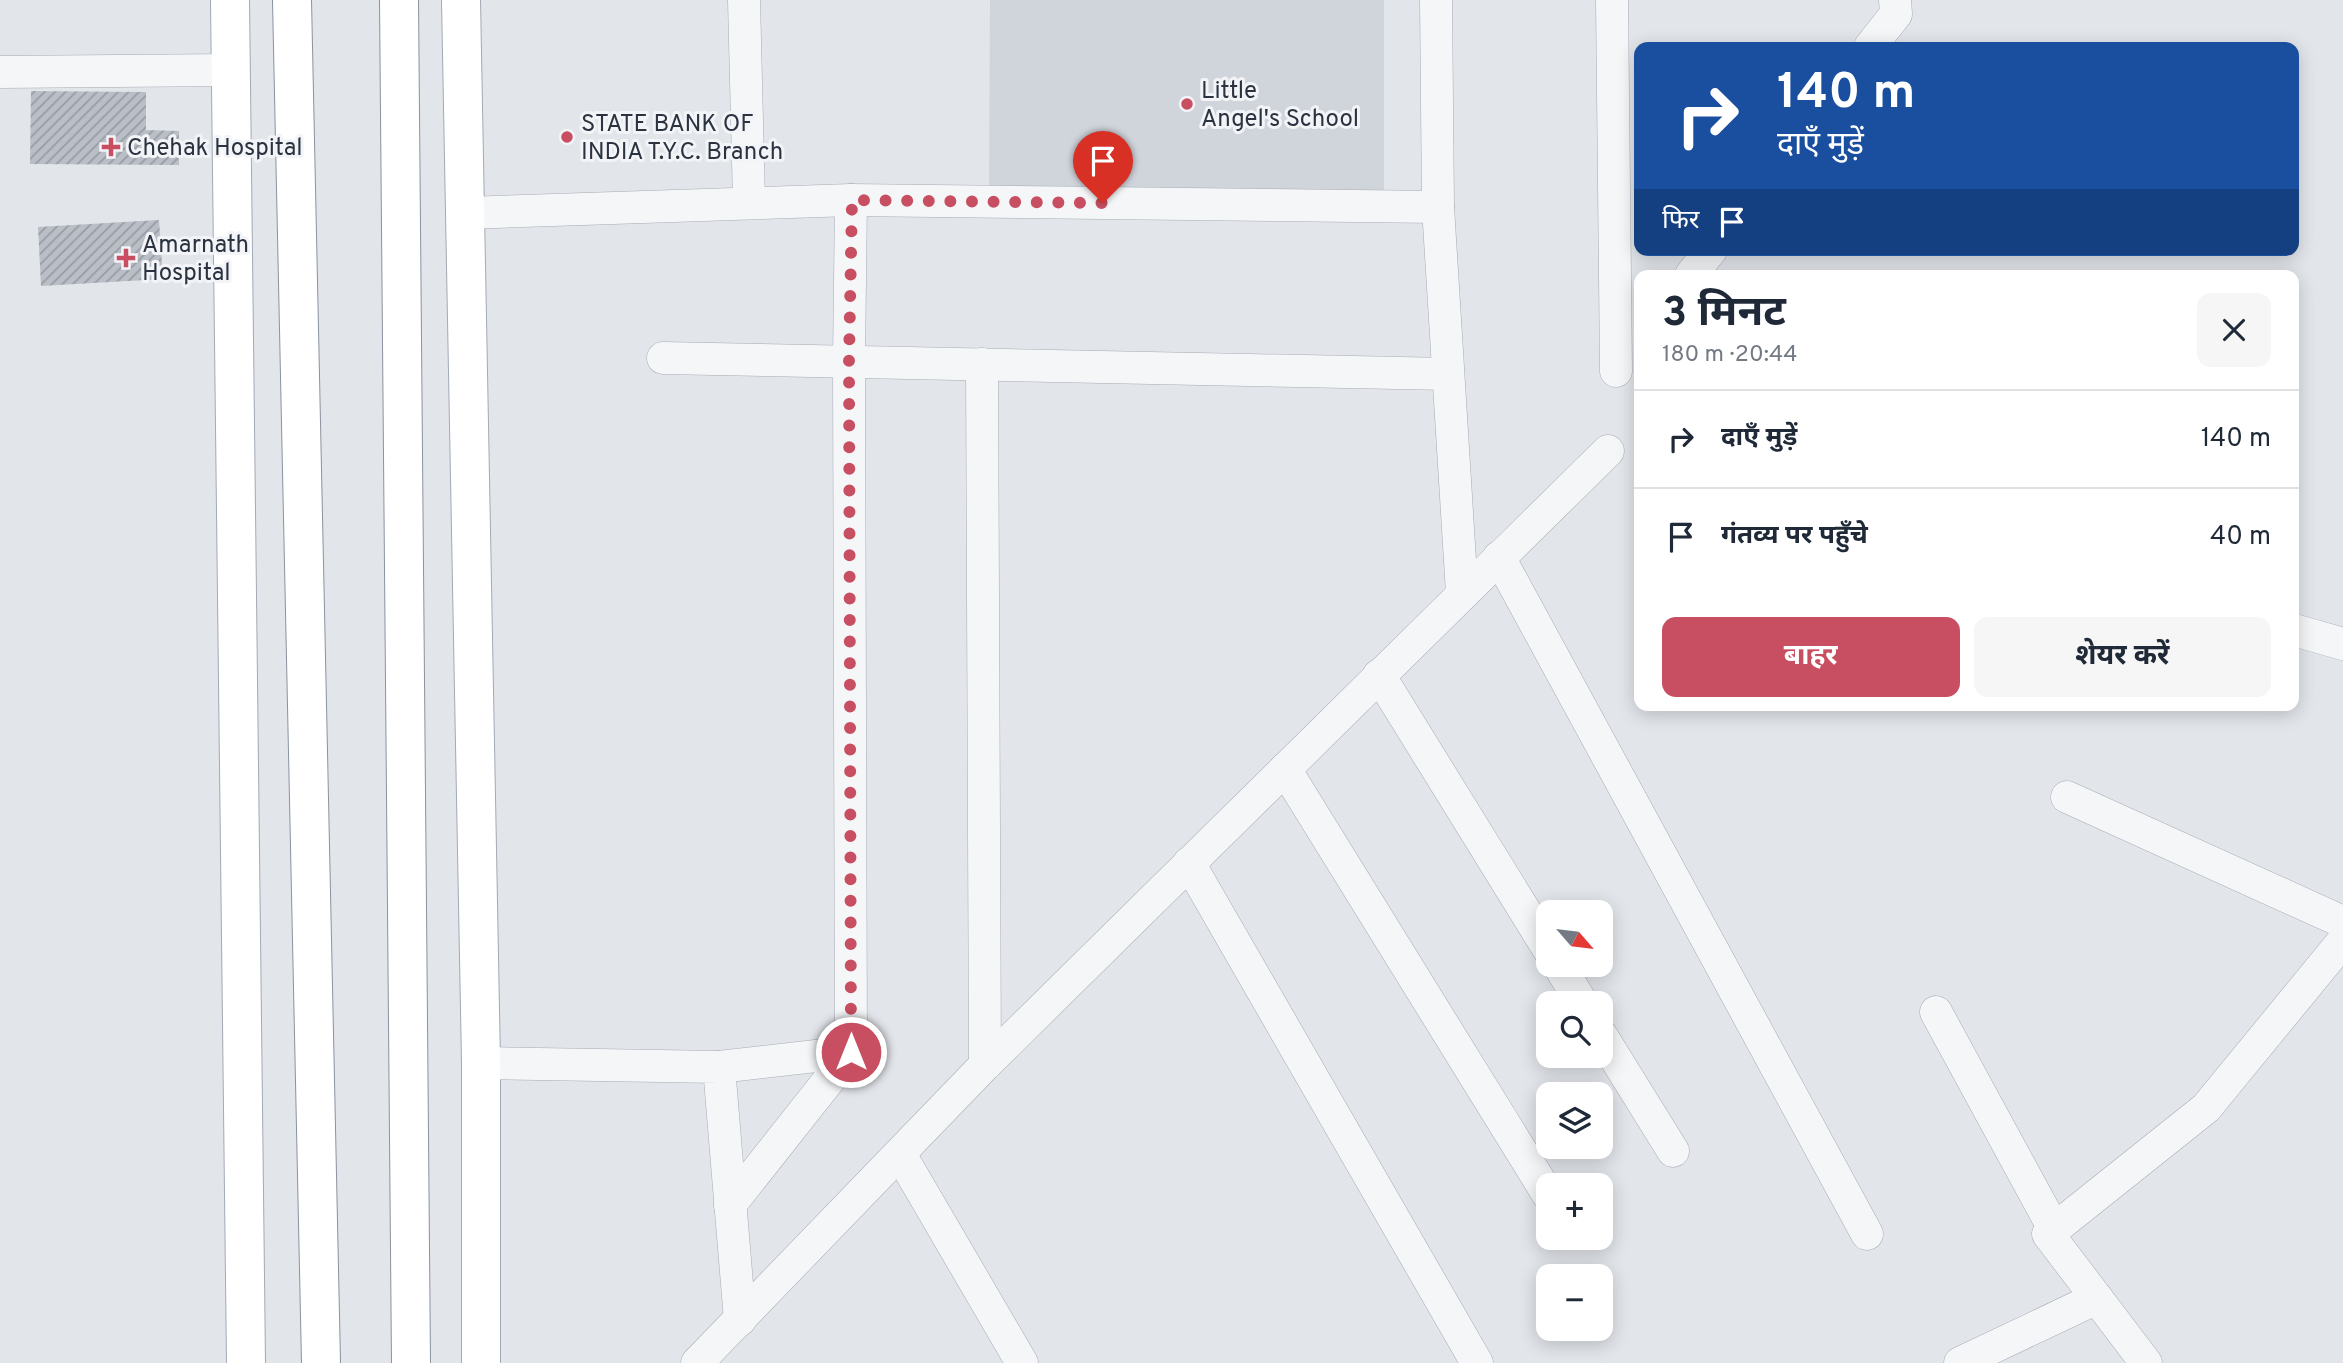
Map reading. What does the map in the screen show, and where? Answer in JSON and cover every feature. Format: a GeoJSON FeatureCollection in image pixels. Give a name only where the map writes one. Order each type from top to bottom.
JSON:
{"type":"FeatureCollection","features":[{"type":"Feature","properties":{"kind":"main road"},"geometry":{"type":"LineString","coordinates":[[230,0],[246,1363]]}},
{"type":"Feature","properties":{"kind":"main road"},"geometry":{"type":"LineString","coordinates":[[292,0],[321,1363]]}},
{"type":"Feature","properties":{"kind":"main road"},"geometry":{"type":"LineString","coordinates":[[399,0],[411,1363]]}},
{"type":"Feature","properties":{"kind":"main road"},"geometry":{"type":"LineString","coordinates":[[461,0],[481,1063],[481,1363]]}},
{"type":"Feature","properties":{"kind":"street"},"geometry":{"type":"LineString","coordinates":[[744,0],[749,201]]}},
{"type":"Feature","properties":{"kind":"street"},"geometry":{"type":"LineString","coordinates":[[1436,0],[1438,207],[1462,593]]}},
{"type":"Feature","properties":{"kind":"street"},"geometry":{"type":"LineString","coordinates":[[1612,0],[1616,371],[1634,348]]}},
{"type":"Feature","properties":{"kind":"street"},"geometry":{"type":"LineString","coordinates":[[1874,42],[1896,14],[1895,0]]}},
{"type":"Feature","properties":{"kind":"street"},"geometry":{"type":"LineString","coordinates":[[0,72],[230,70]]}},
{"type":"Feature","properties":{"kind":"street"},"geometry":{"type":"LineString","coordinates":[[467,213],[749,201],[852,200],[1438,207]]}},
{"type":"Feature","properties":{"kind":"street"},"geometry":{"type":"LineString","coordinates":[[730,1205],[851,1052],[849,361],[852,200]]}},
{"type":"Feature","properties":{"kind":"street"},"geometry":{"type":"LineString","coordinates":[[1695,270],[1706,256]]}},
{"type":"Feature","properties":{"kind":"street"},"geometry":{"type":"LineString","coordinates":[[663,358],[1448,374]]}},
{"type":"Feature","properties":{"kind":"street"},"geometry":{"type":"LineString","coordinates":[[982,364],[985,1065]]}},
{"type":"Feature","properties":{"kind":"street"},"geometry":{"type":"LineString","coordinates":[[696,1363],[985,1065],[1608,451]]}},
{"type":"Feature","properties":{"kind":"street"},"geometry":{"type":"LineString","coordinates":[[1499,557],[1867,1234]]}},
{"type":"Feature","properties":{"kind":"street"},"geometry":{"type":"LineString","coordinates":[[2299,631],[2343,644]]}},
{"type":"Feature","properties":{"kind":"street"},"geometry":{"type":"LineString","coordinates":[[1379,675],[1536,929]]}},
{"type":"Feature","properties":{"kind":"street"},"geometry":{"type":"LineString","coordinates":[[1284,769],[1536,1175]]}},
{"type":"Feature","properties":{"kind":"street"},"geometry":{"type":"LineString","coordinates":[[2067,797],[2343,922]]}},
{"type":"Feature","properties":{"kind":"street"},"geometry":{"type":"LineString","coordinates":[[1189,863],[1477,1363]]}},
{"type":"Feature","properties":{"kind":"street"},"geometry":{"type":"LineString","coordinates":[[2146,1363],[2048,1234],[2206,1108],[2343,941]]}},
{"type":"Feature","properties":{"kind":"street"},"geometry":{"type":"LineString","coordinates":[[1936,1012],[2054,1229]]}},
{"type":"Feature","properties":{"kind":"street"},"geometry":{"type":"LineString","coordinates":[[481,1063],[719,1067],[851,1052]]}},
{"type":"Feature","properties":{"kind":"street"},"geometry":{"type":"LineString","coordinates":[[1613,1054],[1673,1152]]}},
{"type":"Feature","properties":{"kind":"street"},"geometry":{"type":"LineString","coordinates":[[719,1067],[740,1320]]}},
{"type":"Feature","properties":{"kind":"street"},"geometry":{"type":"LineString","coordinates":[[900,1154],[1022,1363]]}},
{"type":"Feature","properties":{"kind":"street"},"geometry":{"type":"LineString","coordinates":[[1960,1363],[2097,1298]]}},
{"type":"Feature","properties":{"kind":"shaded area","name":"Little Angel's School"},"geometry":{"type":"Polygon","coordinates":[[[990,0],[1384,0],[1384,211],[989,208],[990,0]]]}},
{"type":"Feature","properties":{"kind":"building"},"geometry":{"type":"Polygon","coordinates":[[[31,91],[146,92],[146,130],[179,131],[179,165],[30,164],[31,91]]]}},
{"type":"Feature","properties":{"kind":"building"},"geometry":{"type":"Polygon","coordinates":[[[159,220],[163,279],[41,286],[38,227],[159,220]]]}},
{"type":"Feature","properties":{"kind":"place","name":"Little Angel's School"},"geometry":{"type":"Point","coordinates":[1187,104]}},
{"type":"Feature","properties":{"kind":"place","name":"STATE BANK OF INDIA T.Y.C. Branch"},"geometry":{"type":"Point","coordinates":[567,137]}},
{"type":"Feature","properties":{"kind":"place","name":"Chehak Hospital"},"geometry":{"type":"Point","coordinates":[111,147]}},
{"type":"Feature","properties":{"kind":"place","name":"Amarnath Hospital"},"geometry":{"type":"Point","coordinates":[126,258]}},
{"type":"Feature","properties":{"kind":"route"},"geometry":{"type":"LineString","coordinates":[[851,1052],[849,361],[852,200],[1103,203]]}}]}
